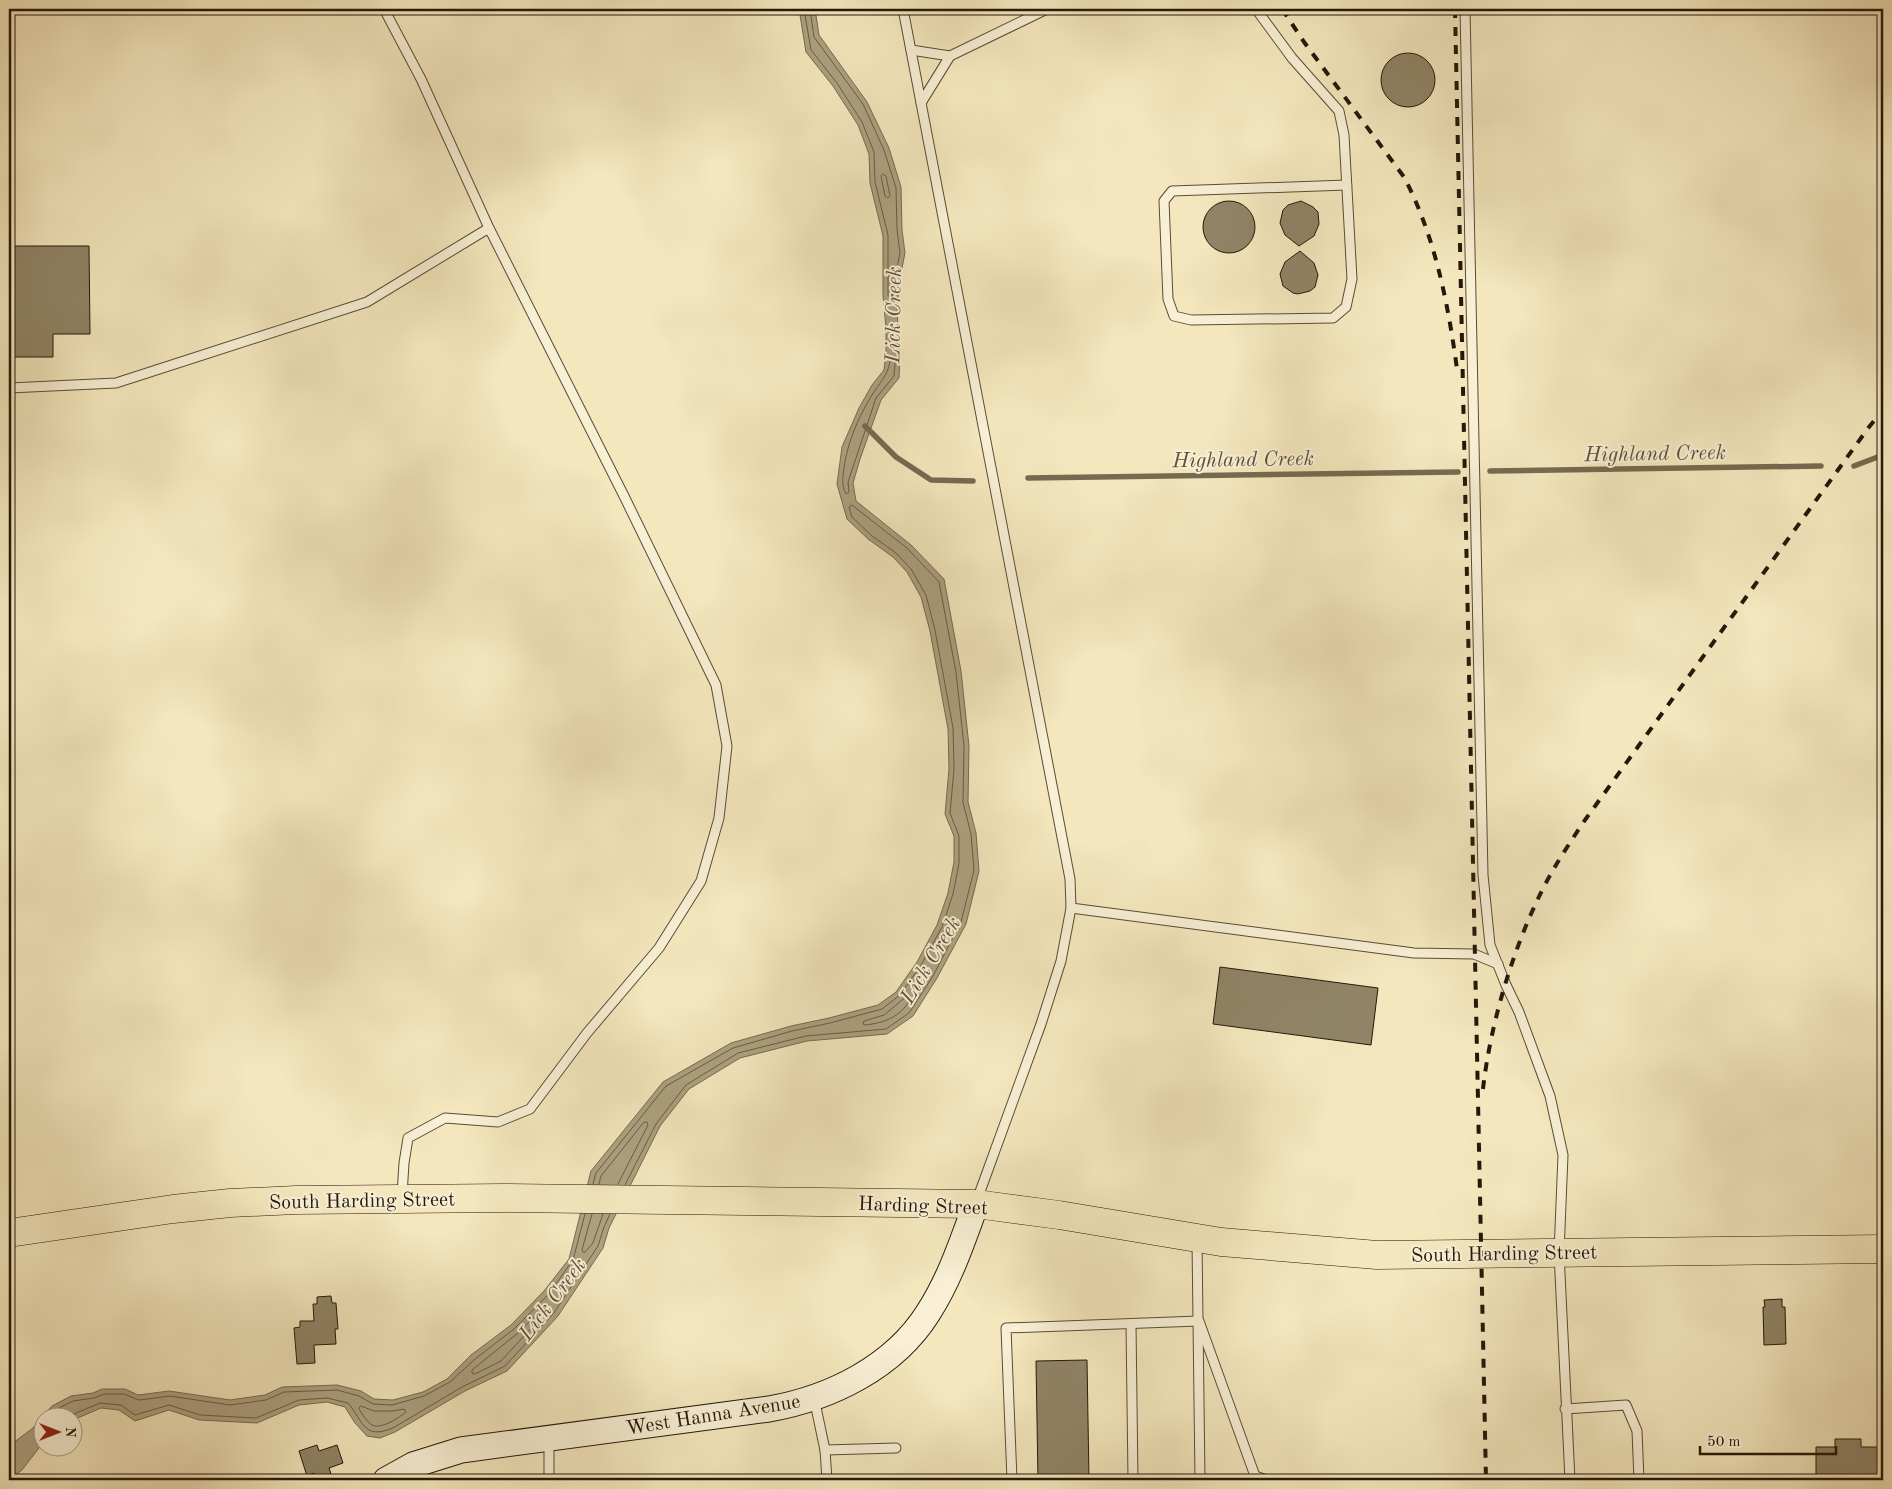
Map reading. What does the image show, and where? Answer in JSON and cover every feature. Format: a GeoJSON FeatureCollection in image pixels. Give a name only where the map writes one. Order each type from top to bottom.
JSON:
{"type":"FeatureCollection","features":[{"type":"Feature","properties":{"kind":"main road","name":"South Harding Street"},"geometry":{"type":"LineString","coordinates":[[9,1233],[230,1203],[296,1200],[503,1198],[718,1200]]}},
{"type":"Feature","properties":{"kind":"main road","name":"Harding Street"},"geometry":{"type":"LineString","coordinates":[[718,1200],[976,1204],[1059,1214],[1127,1226]]}},
{"type":"Feature","properties":{"kind":"main road","name":"West Hanna Avenue"},"geometry":{"type":"LineString","coordinates":[[386,1480],[414,1465],[445,1454],[481,1446],[769,1409],[814,1398],[835,1390],[873,1368],[903,1344],[917,1329],[928,1314],[957,1258],[976,1204]]}},
{"type":"Feature","properties":{"kind":"main road","name":"South Harding Street"},"geometry":{"type":"LineString","coordinates":[[1127,1226],[1221,1242],[1377,1254],[1883,1249]]}},
{"type":"Feature","properties":{"kind":"lane"},"geometry":{"type":"LineString","coordinates":[[384,9],[421,79],[489,228],[625,498],[716,685],[727,746],[719,818],[701,881],[659,948],[586,1033],[530,1109],[498,1122],[445,1118],[408,1138],[404,1162],[402,1199]]}},
{"type":"Feature","properties":{"kind":"lane"},"geometry":{"type":"LineString","coordinates":[[903,9],[1070,879],[1071,908],[1060,961],[1042,1024],[976,1204]]}},
{"type":"Feature","properties":{"kind":"lane"},"geometry":{"type":"LineString","coordinates":[[921,103],[950,56],[1047,9]]}},
{"type":"Feature","properties":{"kind":"lane"},"geometry":{"type":"LineString","coordinates":[[1256,9],[1292,58],[1339,111],[1344,135],[1347,185],[1352,279],[1346,307],[1333,318],[1191,320],[1174,316],[1168,299],[1164,201],[1172,191],[1347,185]]}},
{"type":"Feature","properties":{"kind":"lane"},"geometry":{"type":"LineString","coordinates":[[1465,9],[1483,875],[1490,945],[1520,1012],[1550,1096],[1563,1155],[1559,1253],[1565,1409],[1570,1480]]}},
{"type":"Feature","properties":{"kind":"lane"},"geometry":{"type":"LineString","coordinates":[[911,50],[950,56]]}},
{"type":"Feature","properties":{"kind":"lane"},"geometry":{"type":"LineString","coordinates":[[9,388],[116,383],[367,302],[489,228]]}},
{"type":"Feature","properties":{"kind":"lane"},"geometry":{"type":"LineString","coordinates":[[1071,908],[1414,952],[1474,954],[1498,964]]}},
{"type":"Feature","properties":{"kind":"lane"},"geometry":{"type":"LineString","coordinates":[[1197,1238],[1200,1480]]}},
{"type":"Feature","properties":{"kind":"lane"},"geometry":{"type":"LineString","coordinates":[[1012,1480],[1006,1328],[1199,1321]]}},
{"type":"Feature","properties":{"kind":"lane"},"geometry":{"type":"LineString","coordinates":[[1199,1321],[1252,1478],[1266,1480]]}},
{"type":"Feature","properties":{"kind":"lane"},"geometry":{"type":"LineString","coordinates":[[1131,1324],[1133,1480]]}},
{"type":"Feature","properties":{"kind":"lane"},"geometry":{"type":"LineString","coordinates":[[814,1398],[825,1450],[827,1480]]}},
{"type":"Feature","properties":{"kind":"lane"},"geometry":{"type":"LineString","coordinates":[[1565,1409],[1626,1405],[1637,1431],[1639,1480]]}},
{"type":"Feature","properties":{"kind":"lane"},"geometry":{"type":"LineString","coordinates":[[549,1437],[549,1480]]}},
{"type":"Feature","properties":{"kind":"lane"},"geometry":{"type":"LineString","coordinates":[[825,1450],[896,1448]]}},
{"type":"Feature","properties":{"kind":"water","name":"Lick Creek"},"geometry":{"type":"Polygon","coordinates":[[[799,9],[815,9],[819,35],[867,102],[889,148],[901,187],[902,230],[905,253],[899,283],[897,312],[900,355],[899,378],[881,400],[853,483],[856,501],[911,545],[944,579],[961,671],[969,746],[968,802],[976,833],[979,871],[966,924],[937,978],[913,1016],[887,1034],[807,1041],[740,1058],[689,1089],[660,1126],[609,1228],[603,1248],[558,1316],[507,1371],[465,1391],[395,1432],[380,1438],[367,1436],[355,1423],[345,1407],[327,1402],[299,1405],[257,1423],[199,1420],[169,1410],[135,1421],[119,1410],[101,1408],[82,1416],[82,1406],[52,1406],[71,1396],[93,1393],[102,1389],[125,1389],[138,1395],[169,1391],[230,1400],[265,1395],[282,1387],[337,1385],[361,1391],[374,1399],[393,1400],[423,1392],[447,1379],[471,1355],[511,1325],[544,1291],[569,1259],[591,1171],[663,1082],[731,1043],[878,1005],[896,992],[917,962],[937,925],[948,893],[954,862],[954,836],[945,814],[949,769],[948,729],[930,631],[921,597],[907,572],[893,557],[868,539],[847,519],[837,484],[842,447],[859,408],[872,385],[884,370],[886,328],[883,296],[883,236],[870,183],[869,154],[858,125],[833,86],[806,52],[799,9]]]}},
{"type":"Feature","properties":{"kind":"water"},"geometry":{"type":"Polygon","coordinates":[[[32,1429],[33,1456],[22,1470],[9,1480],[9,1446],[32,1429]]]}},
{"type":"Feature","properties":{"kind":"building"},"geometry":{"type":"Polygon","coordinates":[[[1408,53],[1418,55],[1427,61],[1433,70],[1435,80],[1433,90],[1427,99],[1418,105],[1408,107],[1398,105],[1389,99],[1383,90],[1381,80],[1383,70],[1389,61],[1398,55],[1408,53]]]}},
{"type":"Feature","properties":{"kind":"building"},"geometry":{"type":"Polygon","coordinates":[[[1224,201],[1234,201],[1248,208],[1255,222],[1255,232],[1248,246],[1234,253],[1224,253],[1214,249],[1207,242],[1203,232],[1203,222],[1207,212],[1214,205],[1224,201]]]}},
{"type":"Feature","properties":{"kind":"building"},"geometry":{"type":"Polygon","coordinates":[[[1301,201],[1318,212],[1319,224],[1314,236],[1299,246],[1285,235],[1280,223],[1283,210],[1288,205],[1301,201]]]}},
{"type":"Feature","properties":{"kind":"building"},"geometry":{"type":"Polygon","coordinates":[[[9,246],[89,246],[90,334],[53,334],[53,357],[9,357],[9,246]]]}},
{"type":"Feature","properties":{"kind":"building"},"geometry":{"type":"Polygon","coordinates":[[[1300,251],[1314,263],[1318,275],[1315,287],[1310,291],[1298,294],[1283,286],[1280,274],[1285,262],[1300,251]]]}},
{"type":"Feature","properties":{"kind":"building"},"geometry":{"type":"Polygon","coordinates":[[[1220,967],[1378,988],[1371,1045],[1213,1024],[1220,967]]]}},
{"type":"Feature","properties":{"kind":"building"},"geometry":{"type":"Polygon","coordinates":[[[331,1296],[332,1303],[336,1303],[338,1329],[335,1329],[336,1344],[314,1345],[315,1363],[297,1364],[294,1328],[300,1327],[300,1321],[314,1321],[313,1304],[317,1304],[317,1297],[331,1296]]]}},
{"type":"Feature","properties":{"kind":"building"},"geometry":{"type":"Polygon","coordinates":[[[1782,1299],[1782,1307],[1785,1307],[1786,1344],[1764,1345],[1764,1300],[1782,1299]]]}},
{"type":"Feature","properties":{"kind":"building"},"geometry":{"type":"Polygon","coordinates":[[[1087,1360],[1089,1480],[1038,1480],[1036,1361],[1087,1360]]]}},
{"type":"Feature","properties":{"kind":"building"},"geometry":{"type":"Polygon","coordinates":[[[1835,1439],[1861,1439],[1861,1447],[1883,1447],[1883,1478],[1816,1480],[1816,1447],[1835,1447],[1835,1439]]]}},
{"type":"Feature","properties":{"kind":"building"},"geometry":{"type":"Polygon","coordinates":[[[317,1445],[319,1451],[337,1445],[343,1463],[329,1468],[331,1474],[316,1479],[314,1473],[307,1476],[299,1451],[317,1445]]]}},
{"type":"Feature","properties":{"kind":"waterway","name":"Highland Creek"},"geometry":{"type":"LineString","coordinates":[[865,426],[896,457],[931,480],[973,481]]}},
{"type":"Feature","properties":{"kind":"waterway","name":"Highland Creek"},"geometry":{"type":"LineString","coordinates":[[1854,466],[1883,455]]}},
{"type":"Feature","properties":{"kind":"waterway","name":"Highland Creek"},"geometry":{"type":"LineString","coordinates":[[1490,471],[1821,466]]}},
{"type":"Feature","properties":{"kind":"waterway","name":"Highland Creek"},"geometry":{"type":"LineString","coordinates":[[1028,478],[1458,472]]}},
{"type":"Feature","properties":{"kind":"railway"},"geometry":{"type":"LineString","coordinates":[[1282,9],[1304,42],[1404,177],[1415,199],[1439,270],[1457,369]]}},
{"type":"Feature","properties":{"kind":"railway"},"geometry":{"type":"LineString","coordinates":[[1455,9],[1486,1480]]}},
{"type":"Feature","properties":{"kind":"railway"},"geometry":{"type":"LineString","coordinates":[[1483,1089],[1493,1032],[1509,973],[1530,916],[1556,865],[1585,820],[1883,410]]}}]}
